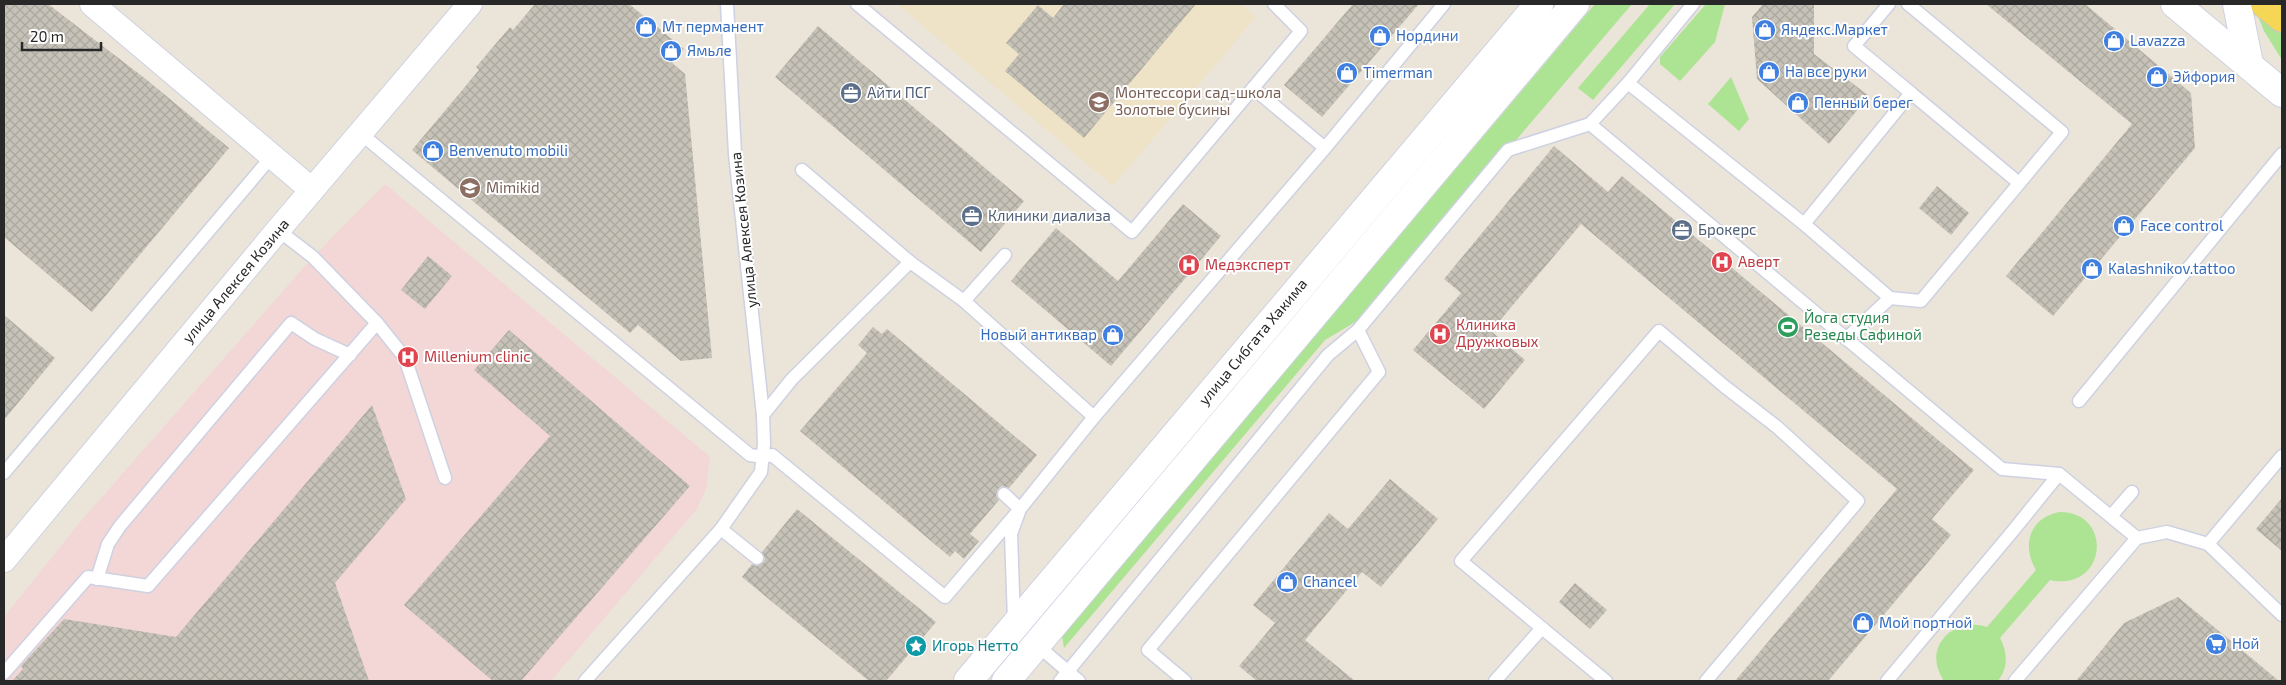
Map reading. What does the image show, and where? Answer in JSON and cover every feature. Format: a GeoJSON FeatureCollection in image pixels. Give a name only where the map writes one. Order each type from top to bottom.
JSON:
{"type":"FeatureCollection","features":[{"type":"Feature","properties":{"kind":"main road","name":"улица Сибгата Хакима"},"geometry":{"type":"LineString","coordinates":[[968,681],[1539,4]]}},
{"type":"Feature","properties":{"kind":"main road","name":"улица Сибгата Хакима"},"geometry":{"type":"LineString","coordinates":[[1006,681],[1575,4]]}},
{"type":"Feature","properties":{"kind":"main road"},"geometry":{"type":"LineString","coordinates":[[2175,4],[2282,93]]}},
{"type":"Feature","properties":{"kind":"main road"},"geometry":{"type":"LineString","coordinates":[[2237,4],[2248,64]]}},
{"type":"Feature","properties":{"kind":"main road"},"geometry":{"type":"LineString","coordinates":[[2265,4],[2282,18]]}},
{"type":"Feature","properties":{"kind":"street"},"geometry":{"type":"LineString","coordinates":[[92,4],[312,190]]}},
{"type":"Feature","properties":{"kind":"street","name":"улица Алексея Козина"},"geometry":{"type":"LineString","coordinates":[[6,555],[470,4]]}},
{"type":"Feature","properties":{"kind":"lane","name":"улица Алексея Козина"},"geometry":{"type":"LineString","coordinates":[[727,4],[735,154],[763,414],[764,457]]}},
{"type":"Feature","properties":{"kind":"lane"},"geometry":{"type":"LineString","coordinates":[[857,4],[1132,232],[1302,31],[1274,4]]}},
{"type":"Feature","properties":{"kind":"lane"},"geometry":{"type":"LineString","coordinates":[[360,133],[750,454],[764,457],[772,456],[945,597],[1020,509],[1094,417],[1324,148],[1444,4]]}},
{"type":"Feature","properties":{"kind":"lane"},"geometry":{"type":"LineString","coordinates":[[1064,676],[1328,355],[1358,330],[1508,150],[1590,124],[1628,83],[1693,4]]}},
{"type":"Feature","properties":{"kind":"lane"},"geometry":{"type":"LineString","coordinates":[[1889,4],[1854,46],[2019,183]]}},
{"type":"Feature","properties":{"kind":"lane"},"geometry":{"type":"LineString","coordinates":[[1628,83],[1804,224],[1890,298],[1922,301],[2062,132],[1908,4]]}},
{"type":"Feature","properties":{"kind":"lane"},"geometry":{"type":"LineString","coordinates":[[1254,88],[1324,148]]}},
{"type":"Feature","properties":{"kind":"lane"},"geometry":{"type":"LineString","coordinates":[[1804,224],[1912,93]]}},
{"type":"Feature","properties":{"kind":"lane"},"geometry":{"type":"LineString","coordinates":[[1590,124],[2002,469],[2058,474],[2137,538]]}},
{"type":"Feature","properties":{"kind":"lane"},"geometry":{"type":"LineString","coordinates":[[2079,401],[2282,154]]}},
{"type":"Feature","properties":{"kind":"lane"},"geometry":{"type":"LineString","coordinates":[[4,473],[272,156]]}},
{"type":"Feature","properties":{"kind":"lane"},"geometry":{"type":"LineString","coordinates":[[802,170],[910,262],[964,301],[1094,417]]}},
{"type":"Feature","properties":{"kind":"lane"},"geometry":{"type":"LineString","coordinates":[[278,230],[313,257],[377,323],[405,358],[445,478]]}},
{"type":"Feature","properties":{"kind":"lane"},"geometry":{"type":"LineString","coordinates":[[964,301],[1005,256]]}},
{"type":"Feature","properties":{"kind":"lane"},"geometry":{"type":"LineString","coordinates":[[763,414],[792,379],[910,262]]}},
{"type":"Feature","properties":{"kind":"lane"},"geometry":{"type":"LineString","coordinates":[[1846,339],[1890,298]]}},
{"type":"Feature","properties":{"kind":"lane"},"geometry":{"type":"LineString","coordinates":[[97,579],[108,544],[120,526],[291,323],[315,339],[350,355]]}},
{"type":"Feature","properties":{"kind":"lane"},"geometry":{"type":"LineString","coordinates":[[4,673],[88,578],[148,586],[377,323]]}},
{"type":"Feature","properties":{"kind":"lane"},"geometry":{"type":"LineString","coordinates":[[1185,681],[1148,650],[1379,372],[1358,330]]}},
{"type":"Feature","properties":{"kind":"lane"},"geometry":{"type":"LineString","coordinates":[[1606,681],[1461,562],[1659,331],[1724,386],[1777,427],[1858,500],[1706,681]]}},
{"type":"Feature","properties":{"kind":"lane"},"geometry":{"type":"LineString","coordinates":[[2208,544],[2282,456]]}},
{"type":"Feature","properties":{"kind":"lane"},"geometry":{"type":"LineString","coordinates":[[590,680],[721,529],[761,472],[764,457]]}},
{"type":"Feature","properties":{"kind":"lane"},"geometry":{"type":"LineString","coordinates":[[1887,681],[2058,474]]}},
{"type":"Feature","properties":{"kind":"lane"},"geometry":{"type":"LineString","coordinates":[[2111,516],[2132,492]]}},
{"type":"Feature","properties":{"kind":"lane"},"geometry":{"type":"LineString","coordinates":[[1004,494],[1020,509]]}},
{"type":"Feature","properties":{"kind":"lane"},"geometry":{"type":"LineString","coordinates":[[1014,626],[1011,534],[1020,509]]}},
{"type":"Feature","properties":{"kind":"lane"},"geometry":{"type":"LineString","coordinates":[[721,529],[757,558]]}},
{"type":"Feature","properties":{"kind":"lane"},"geometry":{"type":"LineString","coordinates":[[2015,681],[2137,538],[2167,532],[2208,544],[2282,615]]}},
{"type":"Feature","properties":{"kind":"lane"},"geometry":{"type":"LineString","coordinates":[[1495,681],[1542,628]]}},
{"type":"Feature","properties":{"kind":"lane"},"geometry":{"type":"LineString","coordinates":[[1037,645],[1064,676],[1079,681]]}},
{"type":"Feature","properties":{"kind":"shaded area","name":"Монтессори сад-школа Золотые бусины"},"geometry":{"type":"Polygon","coordinates":[[[897,4],[1240,4],[1256,17],[1113,186],[897,4]]]}},
{"type":"Feature","properties":{"kind":"shaded area","name":"Millenium clinic"},"geometry":{"type":"Polygon","coordinates":[[[385,184],[710,457],[706,489],[697,509],[551,681],[4,681],[4,617],[81,521],[313,257],[385,184]]]}},
{"type":"Feature","properties":{"kind":"green space"},"geometry":{"type":"Polygon","coordinates":[[[1595,4],[1632,4],[1367,315],[1325,340],[1064,648],[1062,636],[1595,4]]]}},
{"type":"Feature","properties":{"kind":"green space"},"geometry":{"type":"Polygon","coordinates":[[[1650,4],[1675,4],[1593,100],[1578,88],[1650,4]]]}},
{"type":"Feature","properties":{"kind":"green space"},"geometry":{"type":"Polygon","coordinates":[[[1706,4],[1725,4],[1715,42],[1680,81],[1660,64],[1660,57],[1706,4]]]}},
{"type":"Feature","properties":{"kind":"green space"},"geometry":{"type":"Polygon","coordinates":[[[2256,11],[2282,33],[2282,60],[2264,31],[2256,11]]]}},
{"type":"Feature","properties":{"kind":"green space"},"geometry":{"type":"Polygon","coordinates":[[[1731,77],[1749,119],[1739,131],[1708,104],[1731,77]]]}},
{"type":"Feature","properties":{"kind":"green space"},"geometry":{"type":"Polygon","coordinates":[[[2060,512],[2077,515],[2089,524],[2096,537],[2097,550],[2092,564],[2083,574],[2069,581],[2050,580],[2000,638],[2006,660],[2004,671],[1998,681],[1941,681],[1943,679],[1936,656],[1939,646],[1945,637],[1953,630],[1963,626],[1987,627],[2036,570],[2031,561],[2029,551],[2029,542],[2035,526],[2041,520],[2060,512]]]}},
{"type":"Feature","properties":{"kind":"building"},"geometry":{"type":"Polygon","coordinates":[[[4,4],[48,4],[147,80],[229,148],[92,312],[4,237],[4,4]]]}},
{"type":"Feature","properties":{"kind":"building"},"geometry":{"type":"Polygon","coordinates":[[[535,4],[629,4],[684,49],[672,63],[685,74],[712,358],[681,361],[638,325],[630,333],[412,150],[479,70],[476,67],[510,27],[513,30],[535,4]]]}},
{"type":"Feature","properties":{"kind":"building"},"geometry":{"type":"Polygon","coordinates":[[[1064,4],[1196,4],[1084,138],[1005,71],[1019,54],[1006,43],[1038,5],[1053,18],[1064,4]]]}},
{"type":"Feature","properties":{"kind":"building"},"geometry":{"type":"Polygon","coordinates":[[[1353,4],[1419,4],[1322,117],[1284,85],[1353,4]]]}},
{"type":"Feature","properties":{"kind":"building"},"geometry":{"type":"Polygon","coordinates":[[[1763,4],[1814,4],[1814,54],[1869,96],[1829,144],[1757,79],[1752,17],[1763,4]]]}},
{"type":"Feature","properties":{"kind":"building"},"geometry":{"type":"Polygon","coordinates":[[[1986,4],[2085,4],[2191,93],[2195,148],[2053,316],[2006,276],[2132,124],[1986,4]]]}},
{"type":"Feature","properties":{"kind":"building"},"geometry":{"type":"Polygon","coordinates":[[[818,26],[1024,201],[981,252],[775,77],[818,26]]]}},
{"type":"Feature","properties":{"kind":"building"},"geometry":{"type":"Polygon","coordinates":[[[1554,146],[1608,192],[1622,176],[1974,470],[1932,519],[1951,535],[1828,681],[1735,681],[1897,489],[1581,224],[1491,331],[1525,360],[1484,409],[1413,350],[1461,293],[1444,279],[1554,146]]]}},
{"type":"Feature","properties":{"kind":"building"},"geometry":{"type":"Polygon","coordinates":[[[1937,186],[1969,213],[1951,235],[1919,208],[1937,186]]]}},
{"type":"Feature","properties":{"kind":"building"},"geometry":{"type":"Polygon","coordinates":[[[1183,204],[1221,236],[1111,366],[1011,281],[1056,228],[1118,281],[1183,204]]]}},
{"type":"Feature","properties":{"kind":"building"},"geometry":{"type":"Polygon","coordinates":[[[428,256],[452,276],[425,309],[401,290],[428,256]]]}},
{"type":"Feature","properties":{"kind":"building"},"geometry":{"type":"Polygon","coordinates":[[[4,315],[55,358],[4,420],[4,315]]]}},
{"type":"Feature","properties":{"kind":"building"},"geometry":{"type":"Polygon","coordinates":[[[873,327],[882,334],[887,329],[1037,455],[1009,488],[1002,486],[998,489],[996,496],[999,500],[970,534],[979,541],[964,559],[955,551],[950,557],[800,431],[867,353],[858,345],[873,327]]]}},
{"type":"Feature","properties":{"kind":"building"},"geometry":{"type":"Polygon","coordinates":[[[509,330],[690,486],[521,681],[493,681],[404,605],[550,436],[474,370],[509,330]]]}},
{"type":"Feature","properties":{"kind":"building"},"geometry":{"type":"Polygon","coordinates":[[[372,405],[406,499],[335,583],[369,681],[12,681],[23,669],[21,666],[64,619],[176,637],[372,405]]]}},
{"type":"Feature","properties":{"kind":"building"},"geometry":{"type":"Polygon","coordinates":[[[1390,479],[1438,519],[1381,587],[1362,572],[1305,640],[1355,681],[1257,681],[1239,666],[1275,623],[1253,605],[1329,513],[1348,529],[1390,479]]]}},
{"type":"Feature","properties":{"kind":"building"},"geometry":{"type":"Polygon","coordinates":[[[2282,498],[2282,551],[2256,529],[2282,498]]]}},
{"type":"Feature","properties":{"kind":"building"},"geometry":{"type":"Polygon","coordinates":[[[797,509],[936,622],[886,681],[869,681],[742,577],[752,564],[756,566],[763,563],[765,559],[762,552],[797,509]]]}},
{"type":"Feature","properties":{"kind":"building"},"geometry":{"type":"Polygon","coordinates":[[[1575,583],[1607,610],[1590,629],[1559,602],[1575,583]]]}},
{"type":"Feature","properties":{"kind":"building"},"geometry":{"type":"Polygon","coordinates":[[[2178,597],[2279,681],[2076,681],[2124,623],[2178,597]]]}},
{"type":"Feature","properties":{"kind":"place","name":"Мт перманент"},"geometry":{"type":"Point","coordinates":[646,27]}},
{"type":"Feature","properties":{"kind":"place","name":"Яндекс.Маркет"},"geometry":{"type":"Point","coordinates":[1765,30]}},
{"type":"Feature","properties":{"kind":"place","name":"Нордини"},"geometry":{"type":"Point","coordinates":[1380,36]}},
{"type":"Feature","properties":{"kind":"place","name":"Lavazza"},"geometry":{"type":"Point","coordinates":[2114,41]}},
{"type":"Feature","properties":{"kind":"place","name":"Ямьле"},"geometry":{"type":"Point","coordinates":[671,51]}},
{"type":"Feature","properties":{"kind":"place","name":"На все руки"},"geometry":{"type":"Point","coordinates":[1769,72]}},
{"type":"Feature","properties":{"kind":"place","name":"Timerman"},"geometry":{"type":"Point","coordinates":[1347,73]}},
{"type":"Feature","properties":{"kind":"place","name":"Эйфория"},"geometry":{"type":"Point","coordinates":[2157,77]}},
{"type":"Feature","properties":{"kind":"place","name":"Айти ПСГ"},"geometry":{"type":"Point","coordinates":[851,93]}},
{"type":"Feature","properties":{"kind":"place","name":"Монтессори сад-школа Золотые бусины"},"geometry":{"type":"Point","coordinates":[1099,102]}},
{"type":"Feature","properties":{"kind":"place","name":"Пенный берег"},"geometry":{"type":"Point","coordinates":[1798,103]}},
{"type":"Feature","properties":{"kind":"place","name":"Benvenuto mobili"},"geometry":{"type":"Point","coordinates":[433,151]}},
{"type":"Feature","properties":{"kind":"place","name":"Mimikid"},"geometry":{"type":"Point","coordinates":[470,188]}},
{"type":"Feature","properties":{"kind":"place","name":"Клиники диализа"},"geometry":{"type":"Point","coordinates":[972,216]}},
{"type":"Feature","properties":{"kind":"place","name":"Face control"},"geometry":{"type":"Point","coordinates":[2124,226]}},
{"type":"Feature","properties":{"kind":"place","name":"Брокерс"},"geometry":{"type":"Point","coordinates":[1682,230]}},
{"type":"Feature","properties":{"kind":"place","name":"Аверт"},"geometry":{"type":"Point","coordinates":[1722,262]}},
{"type":"Feature","properties":{"kind":"place","name":"Медэксперт"},"geometry":{"type":"Point","coordinates":[1189,265]}},
{"type":"Feature","properties":{"kind":"place","name":"Kalashnikov.tattoo"},"geometry":{"type":"Point","coordinates":[2092,269]}},
{"type":"Feature","properties":{"kind":"place","name":"Йога студия Резеды Сафиной"},"geometry":{"type":"Point","coordinates":[1788,327]}},
{"type":"Feature","properties":{"kind":"place","name":"Клиника Дружковых"},"geometry":{"type":"Point","coordinates":[1440,334]}},
{"type":"Feature","properties":{"kind":"place","name":"Новый антиквар"},"geometry":{"type":"Point","coordinates":[1113,335]}},
{"type":"Feature","properties":{"kind":"place","name":"Millenium clinic"},"geometry":{"type":"Point","coordinates":[408,357]}},
{"type":"Feature","properties":{"kind":"place","name":"Chancel"},"geometry":{"type":"Point","coordinates":[1287,582]}},
{"type":"Feature","properties":{"kind":"place","name":"Мой портной"},"geometry":{"type":"Point","coordinates":[1863,623]}},
{"type":"Feature","properties":{"kind":"place","name":"Ной"},"geometry":{"type":"Point","coordinates":[2216,644]}},
{"type":"Feature","properties":{"kind":"place","name":"Игорь Нетто"},"geometry":{"type":"Point","coordinates":[916,646]}}]}
